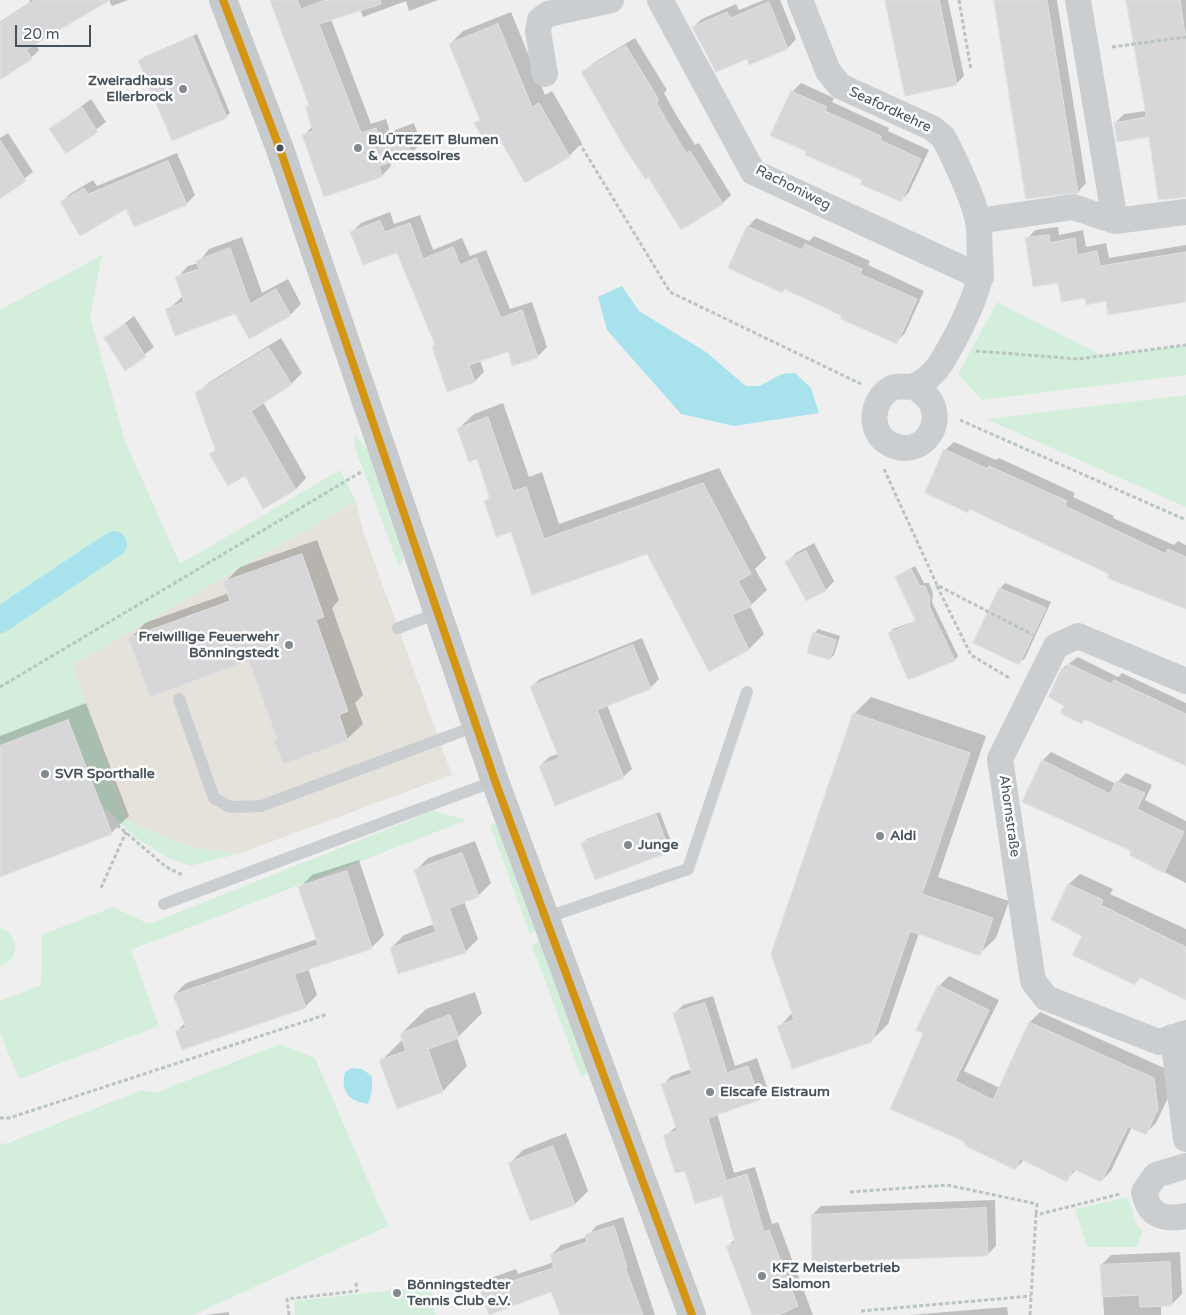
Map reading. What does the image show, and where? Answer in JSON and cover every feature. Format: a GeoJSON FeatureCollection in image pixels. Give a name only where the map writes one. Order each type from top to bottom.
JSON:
{"type":"FeatureCollection","features":[{"type":"Feature","properties":{"kind":"main road"},"geometry":{"type":"LineString","coordinates":[[223,0],[280,149],[494,781],[692,1315]]}},
{"type":"Feature","properties":{"kind":"street"},"geometry":{"type":"LineString","coordinates":[[545,74],[538,31],[540,20],[548,14],[611,0]]}},
{"type":"Feature","properties":{"kind":"street","name":"Rachoniweg"},"geometry":{"type":"LineString","coordinates":[[660,0],[753,172],[981,277]]}},
{"type":"Feature","properties":{"kind":"street","name":"Seafordkehre"},"geometry":{"type":"LineString","coordinates":[[800,0],[828,71],[840,86],[932,128],[943,137],[978,221],[981,277],[955,340],[936,371],[914,386],[894,387],[879,400]]}},
{"type":"Feature","properties":{"kind":"street"},"geometry":{"type":"LineString","coordinates":[[1078,0],[1115,221]]}},
{"type":"Feature","properties":{"kind":"street"},"geometry":{"type":"LineString","coordinates":[[978,221],[1073,207],[1115,221],[1186,212]]}},
{"type":"Feature","properties":{"kind":"street"},"geometry":{"type":"LineString","coordinates":[[879,400],[874,419],[882,437],[889,443],[898,446],[918,444],[931,432],[935,414],[928,397],[914,386]]}},
{"type":"Feature","properties":{"kind":"street"},"geometry":{"type":"LineString","coordinates":[[1056,646],[1078,636],[1186,681]]}},
{"type":"Feature","properties":{"kind":"street","name":"Ahornstraße"},"geometry":{"type":"LineString","coordinates":[[1056,646],[1000,758],[1033,981],[1046,998],[1159,1042],[1180,1035],[1186,1139]]}},
{"type":"Feature","properties":{"kind":"street"},"geometry":{"type":"LineString","coordinates":[[1186,1166],[1156,1175],[1144,1192],[1145,1200],[1155,1212],[1166,1219],[1186,1216]]}},
{"type":"Feature","properties":{"kind":"lane"},"geometry":{"type":"LineString","coordinates":[[398,628],[438,613]]}},
{"type":"Feature","properties":{"kind":"lane"},"geometry":{"type":"LineString","coordinates":[[545,918],[688,869],[747,692]]}},
{"type":"Feature","properties":{"kind":"lane"},"geometry":{"type":"LineString","coordinates":[[179,699],[214,798],[230,807],[261,806],[476,726]]}},
{"type":"Feature","properties":{"kind":"lane"},"geometry":{"type":"LineString","coordinates":[[164,904],[494,781]]}},
{"type":"Feature","properties":{"kind":"path"},"geometry":{"type":"LineString","coordinates":[[959,0],[971,70]]}},
{"type":"Feature","properties":{"kind":"path"},"geometry":{"type":"LineString","coordinates":[[1086,51],[1186,37]]}},
{"type":"Feature","properties":{"kind":"path"},"geometry":{"type":"LineString","coordinates":[[545,74],[552,99],[670,292],[862,384],[879,400]]}},
{"type":"Feature","properties":{"kind":"path"},"geometry":{"type":"LineString","coordinates":[[955,340],[979,353],[1078,359],[1186,346]]}},
{"type":"Feature","properties":{"kind":"path"},"geometry":{"type":"LineString","coordinates":[[935,414],[953,417],[1186,520]]}},
{"type":"Feature","properties":{"kind":"path"},"geometry":{"type":"LineString","coordinates":[[889,443],[881,462],[936,585],[971,655],[1033,692]]}},
{"type":"Feature","properties":{"kind":"path"},"geometry":{"type":"LineString","coordinates":[[0,687],[361,472]]}},
{"type":"Feature","properties":{"kind":"path"},"geometry":{"type":"LineString","coordinates":[[936,585],[1056,646]]}},
{"type":"Feature","properties":{"kind":"path"},"geometry":{"type":"LineString","coordinates":[[117,824],[166,867],[182,875]]}},
{"type":"Feature","properties":{"kind":"path"},"geometry":{"type":"LineString","coordinates":[[101,888],[126,832]]}},
{"type":"Feature","properties":{"kind":"path"},"geometry":{"type":"LineString","coordinates":[[0,1118],[9,1118],[328,1014]]}},
{"type":"Feature","properties":{"kind":"path"},"geometry":{"type":"LineString","coordinates":[[850,1192],[947,1185],[1037,1204],[1030,1315]]}},
{"type":"Feature","properties":{"kind":"path"},"geometry":{"type":"LineString","coordinates":[[1036,1215],[1148,1187]]}},
{"type":"Feature","properties":{"kind":"path"},"geometry":{"type":"LineString","coordinates":[[289,1315],[288,1299],[357,1291],[356,1282]]}},
{"type":"Feature","properties":{"kind":"path"},"geometry":{"type":"LineString","coordinates":[[862,1311],[1031,1296]]}},
{"type":"Feature","properties":{"kind":"shaded area"},"geometry":{"type":"Polygon","coordinates":[[[356,501],[363,531],[452,775],[238,854],[194,848],[127,821],[72,665],[356,501]]]}},
{"type":"Feature","properties":{"kind":"green space"},"geometry":{"type":"Polygon","coordinates":[[[102,255],[90,317],[125,441],[180,564],[340,470],[356,501],[72,665],[127,821],[194,848],[238,854],[190,866],[166,857],[136,838],[100,803],[68,720],[0,746],[0,310],[102,255]]]}},
{"type":"Feature","properties":{"kind":"green space"},"geometry":{"type":"Polygon","coordinates":[[[997,302],[1103,356],[1186,345],[1186,375],[982,400],[958,374],[997,302]]]}},
{"type":"Feature","properties":{"kind":"green space"},"geometry":{"type":"Polygon","coordinates":[[[1186,395],[1186,507],[986,419],[1186,395]]]}},
{"type":"Feature","properties":{"kind":"green space"},"geometry":{"type":"Polygon","coordinates":[[[355,434],[371,454],[407,551],[399,567],[354,445],[355,434]]]}},
{"type":"Feature","properties":{"kind":"green space"},"geometry":{"type":"Polygon","coordinates":[[[433,811],[467,820],[131,950],[159,1026],[19,1079],[0,1033],[0,1001],[41,985],[42,935],[113,907],[149,924],[433,811]]]}},
{"type":"Feature","properties":{"kind":"green space"},"geometry":{"type":"Polygon","coordinates":[[[497,823],[539,925],[530,935],[490,825],[497,823]]]}},
{"type":"Feature","properties":{"kind":"green space"},"geometry":{"type":"Polygon","coordinates":[[[0,928],[12,936],[15,948],[13,958],[0,967],[0,928]]]}},
{"type":"Feature","properties":{"kind":"green space"},"geometry":{"type":"Polygon","coordinates":[[[539,940],[591,1071],[581,1077],[532,946],[539,940]]]}},
{"type":"Feature","properties":{"kind":"green space"},"geometry":{"type":"Polygon","coordinates":[[[280,1044],[315,1058],[388,1226],[193,1315],[0,1315],[0,1144],[8,1143],[142,1090],[155,1093],[280,1044]]]}},
{"type":"Feature","properties":{"kind":"green space"},"geometry":{"type":"Polygon","coordinates":[[[1128,1197],[1137,1226],[1143,1231],[1136,1247],[1087,1247],[1075,1209],[1128,1197]]]}},
{"type":"Feature","properties":{"kind":"green space","name":"Bönningstedter Tennis Club e.V."},"geometry":{"type":"Polygon","coordinates":[[[431,1286],[435,1315],[295,1315],[294,1301],[431,1286]]]}},
{"type":"Feature","properties":{"kind":"water"},"geometry":{"type":"Polygon","coordinates":[[[622,286],[639,311],[706,352],[746,386],[759,386],[782,374],[795,373],[811,388],[819,413],[734,426],[681,414],[607,330],[598,297],[622,286]]]}},
{"type":"Feature","properties":{"kind":"water"},"geometry":{"type":"Polygon","coordinates":[[[352,1068],[362,1069],[372,1076],[372,1091],[368,1104],[351,1098],[345,1090],[345,1072],[352,1068]]]}},
{"type":"Feature","properties":{"kind":"building"},"geometry":{"type":"Polygon","coordinates":[[[35,0],[110,0],[26,50],[32,59],[0,80],[0,24],[35,0]]]}},
{"type":"Feature","properties":{"kind":"building"},"geometry":{"type":"Polygon","coordinates":[[[270,0],[297,0],[301,9],[325,0],[380,0],[381,4],[319,24],[361,133],[376,128],[380,141],[404,132],[412,155],[379,166],[382,177],[324,197],[302,135],[313,131],[305,107],[309,106],[270,0]]]}},
{"type":"Feature","properties":{"kind":"building"},"geometry":{"type":"Polygon","coordinates":[[[885,0],[939,0],[957,85],[905,96],[885,0]]]}},
{"type":"Feature","properties":{"kind":"building"},"geometry":{"type":"Polygon","coordinates":[[[994,0],[1047,0],[1078,193],[1026,199],[994,0]]]}},
{"type":"Feature","properties":{"kind":"building"},"geometry":{"type":"Polygon","coordinates":[[[1126,0],[1180,0],[1186,41],[1186,197],[1158,200],[1149,137],[1117,142],[1114,123],[1146,117],[1126,0]]]}},
{"type":"Feature","properties":{"kind":"building"},"geometry":{"type":"Polygon","coordinates":[[[769,2],[788,49],[749,65],[747,59],[716,72],[692,27],[727,12],[730,18],[769,2]]]}},
{"type":"Feature","properties":{"kind":"building"},"geometry":{"type":"Polygon","coordinates":[[[498,24],[532,107],[539,103],[570,157],[525,183],[499,138],[487,145],[474,123],[480,120],[449,44],[498,24]]]}},
{"type":"Feature","properties":{"kind":"building","name":"Zweiradhaus Ellerbrock"},"geometry":{"type":"Polygon","coordinates":[[[193,37],[227,118],[172,141],[138,61],[193,37]]]}},
{"type":"Feature","properties":{"kind":"building"},"geometry":{"type":"Polygon","coordinates":[[[626,46],[659,100],[656,102],[686,153],[690,151],[723,204],[681,230],[648,177],[646,180],[624,147],[581,72],[626,46]]]}},
{"type":"Feature","properties":{"kind":"building"},"geometry":{"type":"Polygon","coordinates":[[[791,91],[827,107],[825,111],[881,136],[880,140],[921,159],[901,202],[860,184],[862,180],[805,155],[806,151],[770,136],[791,91]]]}},
{"type":"Feature","properties":{"kind":"building"},"geometry":{"type":"Polygon","coordinates":[[[82,107],[98,132],[66,154],[49,129],[82,107]]]}},
{"type":"Feature","properties":{"kind":"building"},"geometry":{"type":"Polygon","coordinates":[[[0,140],[26,181],[0,199],[0,140]]]}},
{"type":"Feature","properties":{"kind":"building"},"geometry":{"type":"Polygon","coordinates":[[[168,161],[187,205],[134,227],[126,209],[80,236],[60,202],[84,188],[88,194],[168,161]]]}},
{"type":"Feature","properties":{"kind":"building"},"geometry":{"type":"Polygon","coordinates":[[[380,221],[385,232],[410,223],[423,259],[453,247],[460,265],[476,258],[501,318],[522,310],[538,358],[512,366],[508,352],[469,365],[475,382],[447,392],[432,346],[435,345],[397,253],[363,265],[350,232],[380,221]]]}},
{"type":"Feature","properties":{"kind":"building"},"geometry":{"type":"Polygon","coordinates":[[[747,226],[802,250],[805,244],[862,269],[860,274],[917,299],[897,344],[840,319],[842,315],[784,289],[782,293],[728,268],[747,226]]]}},
{"type":"Feature","properties":{"kind":"building"},"geometry":{"type":"Polygon","coordinates":[[[1049,235],[1050,243],[1075,238],[1077,255],[1097,251],[1100,266],[1186,252],[1186,302],[1108,315],[1106,301],[1086,305],[1085,298],[1061,302],[1058,283],[1033,287],[1025,238],[1049,235]]]}},
{"type":"Feature","properties":{"kind":"building"},"geometry":{"type":"Polygon","coordinates":[[[230,248],[250,304],[276,289],[291,316],[249,339],[235,314],[175,336],[165,309],[184,302],[175,277],[199,269],[196,261],[230,248]]]}},
{"type":"Feature","properties":{"kind":"building"},"geometry":{"type":"Polygon","coordinates":[[[125,324],[146,357],[125,371],[104,338],[125,324]]]}},
{"type":"Feature","properties":{"kind":"building"},"geometry":{"type":"Polygon","coordinates":[[[269,348],[292,385],[251,411],[296,490],[263,509],[245,476],[228,486],[209,454],[215,450],[195,393],[269,348]]]}},
{"type":"Feature","properties":{"kind":"building"},"geometry":{"type":"Polygon","coordinates":[[[488,417],[513,491],[526,487],[544,539],[703,483],[751,574],[738,581],[752,606],[732,615],[749,650],[709,672],[647,554],[532,595],[511,532],[496,537],[484,501],[490,499],[477,459],[469,462],[457,429],[488,417]]]}},
{"type":"Feature","properties":{"kind":"building"},"geometry":{"type":"Polygon","coordinates":[[[944,449],[988,469],[989,466],[1067,501],[1065,506],[1166,554],[1168,549],[1186,557],[1186,609],[1107,578],[1109,574],[969,509],[968,513],[925,493],[944,449]]]}},
{"type":"Feature","properties":{"kind":"building"},"geometry":{"type":"Polygon","coordinates":[[[806,551],[826,591],[806,601],[785,562],[806,551]]]}},
{"type":"Feature","properties":{"kind":"building"},"geometry":{"type":"Polygon","coordinates":[[[302,554],[324,617],[316,620],[348,711],[339,715],[348,741],[283,764],[274,740],[277,739],[249,661],[150,697],[128,638],[230,601],[223,582],[302,554]]]}},
{"type":"Feature","properties":{"kind":"building"},"geometry":{"type":"Polygon","coordinates":[[[911,569],[920,586],[925,586],[930,598],[929,606],[955,661],[908,680],[888,633],[916,622],[895,577],[911,569]]]}},
{"type":"Feature","properties":{"kind":"building"},"geometry":{"type":"Polygon","coordinates":[[[999,588],[1046,608],[1019,665],[973,643],[999,588]]]}},
{"type":"Feature","properties":{"kind":"building"},"geometry":{"type":"Polygon","coordinates":[[[813,632],[836,640],[830,660],[807,653],[813,632]]]}},
{"type":"Feature","properties":{"kind":"building"},"geometry":{"type":"Polygon","coordinates":[[[633,645],[651,689],[597,710],[624,778],[555,806],[539,766],[559,758],[530,687],[633,645]]]}},
{"type":"Feature","properties":{"kind":"building"},"geometry":{"type":"Polygon","coordinates":[[[1069,664],[1111,684],[1114,680],[1186,714],[1186,766],[1084,719],[1082,724],[1060,713],[1064,706],[1048,697],[1062,668],[1066,669],[1069,664]]]}},
{"type":"Feature","properties":{"kind":"building"},"geometry":{"type":"Polygon","coordinates":[[[853,713],[970,753],[922,894],[993,918],[980,956],[910,931],[872,1042],[792,1069],[777,1026],[794,1020],[771,954],[853,713]]]}},
{"type":"Feature","properties":{"kind":"building","name":"SVR Sporthalle"},"geometry":{"type":"Polygon","coordinates":[[[68,720],[112,834],[0,877],[0,746],[68,720]]]}},
{"type":"Feature","properties":{"kind":"building"},"geometry":{"type":"Polygon","coordinates":[[[1042,760],[1110,794],[1116,781],[1145,793],[1137,809],[1184,832],[1164,873],[1129,855],[1131,851],[1022,802],[1042,760]]]}},
{"type":"Feature","properties":{"kind":"building"},"geometry":{"type":"Polygon","coordinates":[[[656,815],[670,852],[595,880],[581,843],[656,815]]]}},
{"type":"Feature","properties":{"kind":"building"},"geometry":{"type":"Polygon","coordinates":[[[462,853],[479,897],[449,908],[466,953],[398,974],[390,948],[436,932],[414,870],[462,853]]]}},
{"type":"Feature","properties":{"kind":"building"},"geometry":{"type":"Polygon","coordinates":[[[347,871],[372,949],[294,974],[306,1008],[182,1050],[175,1031],[186,1028],[173,995],[318,945],[298,887],[347,871]]]}},
{"type":"Feature","properties":{"kind":"building"},"geometry":{"type":"Polygon","coordinates":[[[1068,884],[1103,900],[1101,905],[1186,947],[1186,1000],[1139,977],[1135,985],[1072,955],[1082,936],[1051,920],[1068,884]]]}},
{"type":"Feature","properties":{"kind":"building"},"geometry":{"type":"Polygon","coordinates":[[[938,985],[989,1010],[955,1081],[993,1100],[1029,1022],[1154,1078],[1158,1109],[1146,1135],[1128,1127],[1101,1182],[1073,1169],[1067,1182],[1020,1159],[1015,1170],[964,1145],[965,1142],[890,1109],[923,1034],[916,1030],[938,985]]]}},
{"type":"Feature","properties":{"kind":"building"},"geometry":{"type":"Polygon","coordinates":[[[705,1003],[727,1073],[748,1066],[760,1100],[708,1118],[726,1181],[747,1174],[764,1232],[769,1230],[798,1306],[779,1315],[752,1315],[726,1246],[735,1243],[722,1196],[695,1204],[685,1171],[675,1173],[663,1135],[677,1131],[661,1084],[692,1074],[673,1013],[705,1003]]]}},
{"type":"Feature","properties":{"kind":"building"},"geometry":{"type":"Polygon","coordinates":[[[450,1015],[459,1038],[428,1049],[443,1092],[397,1109],[379,1060],[406,1051],[400,1034],[450,1015]]]}},
{"type":"Feature","properties":{"kind":"building"},"geometry":{"type":"Polygon","coordinates":[[[553,1146],[575,1205],[530,1221],[508,1163],[553,1146]]]}},
{"type":"Feature","properties":{"kind":"building"},"geometry":{"type":"Polygon","coordinates":[[[986,1208],[988,1256],[812,1262],[811,1215],[986,1208]]]}},
{"type":"Feature","properties":{"kind":"building"},"geometry":{"type":"Polygon","coordinates":[[[614,1226],[627,1267],[625,1267],[643,1315],[560,1315],[551,1292],[489,1315],[479,1288],[507,1278],[509,1282],[554,1268],[550,1255],[587,1242],[585,1235],[614,1226]]]}},
{"type":"Feature","properties":{"kind":"building"},"geometry":{"type":"Polygon","coordinates":[[[1170,1262],[1172,1306],[1140,1307],[1139,1295],[1102,1297],[1100,1265],[1170,1262]]]}},
{"type":"Feature","properties":{"kind":"waterway"},"geometry":{"type":"LineString","coordinates":[[0,620],[114,544]]}},
{"type":"Feature","properties":{"kind":"transit line"},"geometry":{"type":"LineString","coordinates":[[223,0],[280,149],[495,781],[692,1315]]}},
{"type":"Feature","properties":{"kind":"place","name":"Zweiradhaus Ellerbrock"},"geometry":{"type":"Point","coordinates":[183,89]}},
{"type":"Feature","properties":{"kind":"place","name":"BLÜTEZEIT Blumen & Accessoires"},"geometry":{"type":"Point","coordinates":[358,148]}},
{"type":"Feature","properties":{"kind":"place","name":"Freiwillige Feuerwehr Bönningstedt"},"geometry":{"type":"Point","coordinates":[289,645]}},
{"type":"Feature","properties":{"kind":"place","name":"SVR Sporthalle"},"geometry":{"type":"Point","coordinates":[45,774]}},
{"type":"Feature","properties":{"kind":"place","name":"Aldi"},"geometry":{"type":"Point","coordinates":[880,836]}},
{"type":"Feature","properties":{"kind":"place","name":"Junge"},"geometry":{"type":"Point","coordinates":[628,845]}},
{"type":"Feature","properties":{"kind":"place","name":"Eiscafe Eistraum"},"geometry":{"type":"Point","coordinates":[710,1092]}},
{"type":"Feature","properties":{"kind":"place","name":"KFZ Meisterbetrieb Salomon"},"geometry":{"type":"Point","coordinates":[762,1276]}},
{"type":"Feature","properties":{"kind":"place","name":"Bönningstedter Tennis Club e.V."},"geometry":{"type":"Point","coordinates":[397,1293]}}]}
